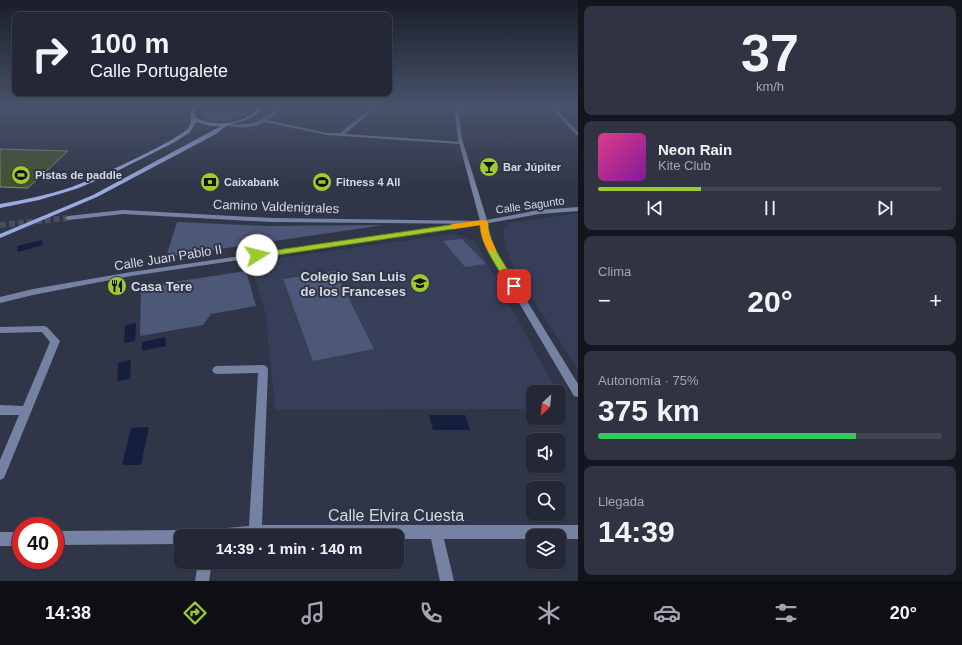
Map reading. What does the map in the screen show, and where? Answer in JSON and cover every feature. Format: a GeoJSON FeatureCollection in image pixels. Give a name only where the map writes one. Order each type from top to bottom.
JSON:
{"type":"FeatureCollection","features":[{"type":"Feature","properties":{"kind":"main road"},"geometry":{"type":"LineString","coordinates":[[0,206],[37,199],[74,188],[105,175],[171,142],[184,133]]}},
{"type":"Feature","properties":{"kind":"main road"},"geometry":{"type":"LineString","coordinates":[[0,236],[95,196],[214,133]]}},
{"type":"Feature","properties":{"kind":"street"},"geometry":{"type":"LineString","coordinates":[[328,133],[461,143]]}},
{"type":"Feature","properties":{"kind":"street"},"geometry":{"type":"LineString","coordinates":[[460,133],[461,143],[484,222],[485,233],[493,252],[578,393]]}},
{"type":"Feature","properties":{"kind":"street","name":"Calle Sagunto"},"geometry":{"type":"LineString","coordinates":[[484,222],[539,212],[578,208]]}},
{"type":"Feature","properties":{"kind":"street","name":"Camino Valdenigrales"},"geometry":{"type":"LineString","coordinates":[[68,218],[123,212],[272,220],[484,222]]}},
{"type":"Feature","properties":{"kind":"street","name":"Calle Juan Pablo II"},"geometry":{"type":"LineString","coordinates":[[0,300],[33,292],[131,274],[484,222]]}},
{"type":"Feature","properties":{"kind":"street"},"geometry":{"type":"LineString","coordinates":[[0,330],[44,329],[56,341],[0,474]]}},
{"type":"Feature","properties":{"kind":"street"},"geometry":{"type":"LineString","coordinates":[[217,370],[263,369],[255,529]]}},
{"type":"Feature","properties":{"kind":"street"},"geometry":{"type":"LineString","coordinates":[[0,410],[27,411]]}},
{"type":"Feature","properties":{"kind":"street","name":"Calle Elvira Cuesta"},"geometry":{"type":"LineString","coordinates":[[404,531],[578,532]]}},
{"type":"Feature","properties":{"kind":"street"},"geometry":{"type":"LineString","coordinates":[[436,531],[447,581]]}},
{"type":"Feature","properties":{"kind":"street"},"geometry":{"type":"LineString","coordinates":[[64,538],[174,537]]}},
{"type":"Feature","properties":{"kind":"street"},"geometry":{"type":"LineString","coordinates":[[0,539],[12,538]]}},
{"type":"Feature","properties":{"kind":"street"},"geometry":{"type":"LineString","coordinates":[[202,581],[204,569]]}},
{"type":"Feature","properties":{"kind":"shaded area"},"geometry":{"type":"Polygon","coordinates":[[[572,214],[578,215],[578,369],[516,274],[505,246],[503,228],[509,223],[572,214]]]}},
{"type":"Feature","properties":{"kind":"shaded area"},"geometry":{"type":"Polygon","coordinates":[[[177,222],[269,226],[384,225],[166,257],[177,222]]]}},
{"type":"Feature","properties":{"kind":"shaded area"},"geometry":{"type":"Polygon","coordinates":[[[453,234],[475,241],[553,385],[526,385],[526,409],[275,410],[266,316],[250,262],[453,234]]]}},
{"type":"Feature","properties":{"kind":"shaded area"},"geometry":{"type":"Polygon","coordinates":[[[462,239],[486,264],[465,267],[443,241],[462,239]]]}},
{"type":"Feature","properties":{"kind":"shaded area"},"geometry":{"type":"Polygon","coordinates":[[[42,240],[43,245],[18,252],[17,246],[42,240]]]}},
{"type":"Feature","properties":{"kind":"shaded area"},"geometry":{"type":"Polygon","coordinates":[[[246,271],[256,306],[211,314],[203,325],[140,336],[141,287],[246,271]]]}},
{"type":"Feature","properties":{"kind":"shaded area"},"geometry":{"type":"Polygon","coordinates":[[[335,271],[374,349],[313,361],[283,279],[335,271]]]}},
{"type":"Feature","properties":{"kind":"shaded area"},"geometry":{"type":"Polygon","coordinates":[[[136,323],[135,341],[124,343],[125,325],[136,323]]]}},
{"type":"Feature","properties":{"kind":"shaded area"},"geometry":{"type":"Polygon","coordinates":[[[165,337],[166,346],[142,351],[142,342],[165,337]]]}},
{"type":"Feature","properties":{"kind":"shaded area"},"geometry":{"type":"Polygon","coordinates":[[[131,360],[130,379],[117,381],[118,363],[131,360]]]}},
{"type":"Feature","properties":{"kind":"shaded area"},"geometry":{"type":"Polygon","coordinates":[[[429,415],[465,415],[470,430],[433,430],[429,415]]]}},
{"type":"Feature","properties":{"kind":"shaded area"},"geometry":{"type":"Polygon","coordinates":[[[149,427],[141,465],[122,465],[131,428],[149,427]]]}},
{"type":"Feature","properties":{"kind":"building","name":"Pistas de paddle"},"geometry":{"type":"Polygon","coordinates":[[[0,149],[68,151],[28,188],[0,187],[0,149]]]}},
{"type":"Feature","properties":{"kind":"tunnel"},"geometry":{"type":"LineString","coordinates":[[0,225],[68,218]]}},
{"type":"Feature","properties":{"kind":"slow traffic"},"geometry":{"type":"LineString","coordinates":[[453,226],[484,222],[485,233],[492,250]]}},
{"type":"Feature","properties":{"kind":"place","name":"Bar Júpiter"},"geometry":{"type":"Point","coordinates":[489,167]}},
{"type":"Feature","properties":{"kind":"place","name":"Pistas de paddle"},"geometry":{"type":"Point","coordinates":[21,175]}},
{"type":"Feature","properties":{"kind":"place","name":"Caixabank"},"geometry":{"type":"Point","coordinates":[210,182]}},
{"type":"Feature","properties":{"kind":"place","name":"Fitness 4 All"},"geometry":{"type":"Point","coordinates":[322,182]}},
{"type":"Feature","properties":{"kind":"place","name":"Colegio San Luis de los Franceses"},"geometry":{"type":"Point","coordinates":[420,283]}},
{"type":"Feature","properties":{"kind":"place","name":"Casa Tere"},"geometry":{"type":"Point","coordinates":[117,286]}},
{"type":"Feature","properties":{"kind":"route"},"geometry":{"type":"LineString","coordinates":[[257,255],[484,222],[485,233],[493,252],[514,286]]}}]}
